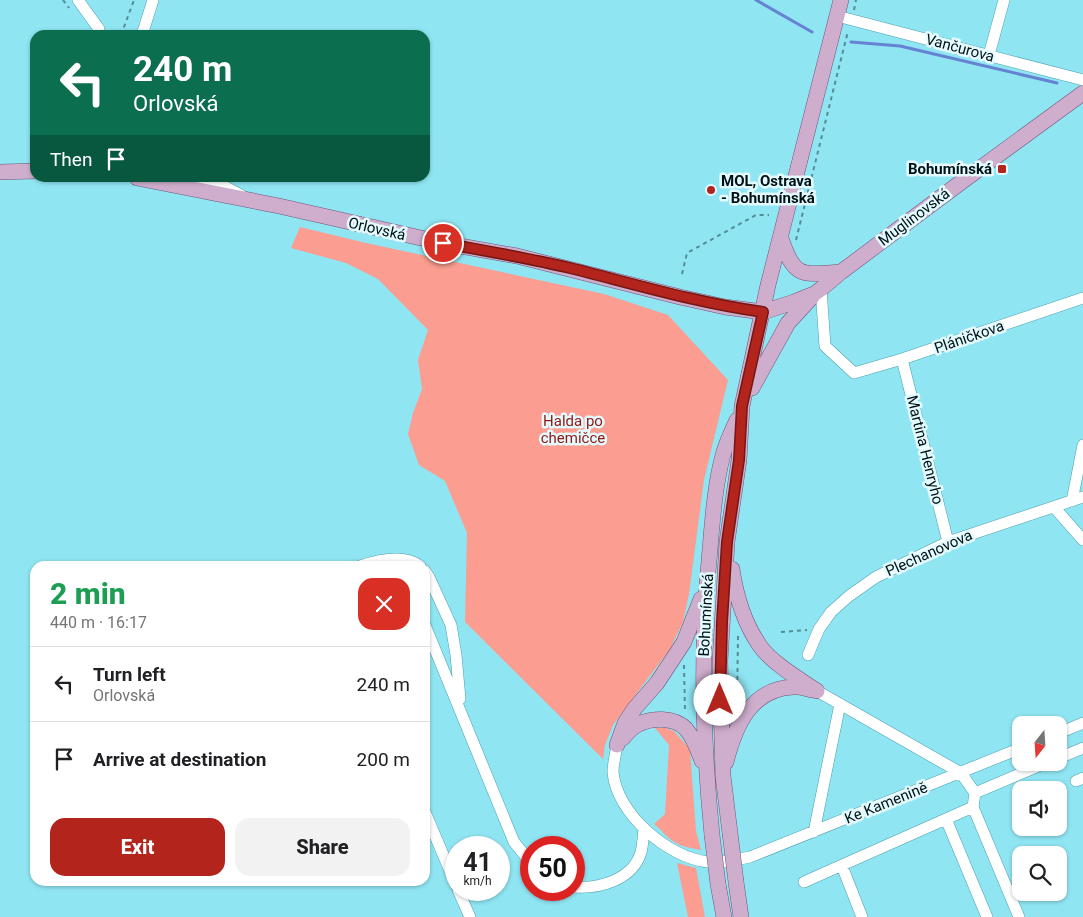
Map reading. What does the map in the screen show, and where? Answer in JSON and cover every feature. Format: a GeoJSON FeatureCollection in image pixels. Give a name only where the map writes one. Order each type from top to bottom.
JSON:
{"type":"FeatureCollection","features":[{"type":"Feature","properties":{"kind":"main road","name":"Bohumínská"},"geometry":{"type":"LineString","coordinates":[[724,917],[718,884],[707,788],[703,681],[707,582],[715,507],[723,455],[742,406],[781,238],[844,18],[841,0]]}},
{"type":"Feature","properties":{"kind":"main road","name":"Muglinovská"},"geometry":{"type":"LineString","coordinates":[[763,312],[818,291],[1083,93]]}},
{"type":"Feature","properties":{"kind":"main road"},"geometry":{"type":"LineString","coordinates":[[2,170],[30,171]]}},
{"type":"Feature","properties":{"kind":"main road","name":"Orlovská"},"geometry":{"type":"LineString","coordinates":[[157,182],[254,201],[443,243],[517,256],[689,299],[725,307],[763,312]]}},
{"type":"Feature","properties":{"kind":"main road"},"geometry":{"type":"LineString","coordinates":[[781,238],[788,260],[796,269],[814,274],[841,272]]}},
{"type":"Feature","properties":{"kind":"main road"},"geometry":{"type":"LineString","coordinates":[[742,406],[788,323],[818,291]]}},
{"type":"Feature","properties":{"kind":"main road","name":"Bohumínská"},"geometry":{"type":"LineString","coordinates":[[741,917],[722,776],[720,661],[727,542],[739,460],[742,406]]}},
{"type":"Feature","properties":{"kind":"main road"},"geometry":{"type":"LineString","coordinates":[[727,542],[735,590],[742,613],[760,646],[785,670],[817,691]]}},
{"type":"Feature","properties":{"kind":"main road"},"geometry":{"type":"LineString","coordinates":[[617,745],[626,723],[635,708],[657,683],[684,642],[707,582]]}},
{"type":"Feature","properties":{"kind":"main road"},"geometry":{"type":"LineString","coordinates":[[722,776],[737,726],[747,710],[762,697],[777,690],[794,686],[817,691]]}},
{"type":"Feature","properties":{"kind":"main road"},"geometry":{"type":"LineString","coordinates":[[617,745],[638,724],[654,720],[668,720],[685,728],[691,736],[702,760],[707,788]]}},
{"type":"Feature","properties":{"kind":"street"},"geometry":{"type":"LineString","coordinates":[[78,0],[99,29]]}},
{"type":"Feature","properties":{"kind":"street"},"geometry":{"type":"LineString","coordinates":[[144,30],[153,0]]}},
{"type":"Feature","properties":{"kind":"street"},"geometry":{"type":"LineString","coordinates":[[989,56],[1004,0]]}},
{"type":"Feature","properties":{"kind":"street","name":"Vančurova"},"geometry":{"type":"LineString","coordinates":[[844,18],[1083,80]]}},
{"type":"Feature","properties":{"kind":"street"},"geometry":{"type":"LineString","coordinates":[[208,182],[226,187],[254,201]]}},
{"type":"Feature","properties":{"kind":"street","name":"Pláničkova"},"geometry":{"type":"LineString","coordinates":[[818,291],[824,346],[854,373],[902,359],[1083,298]]}},
{"type":"Feature","properties":{"kind":"street","name":"Martina Henryho"},"geometry":{"type":"LineString","coordinates":[[902,359],[948,542]]}},
{"type":"Feature","properties":{"kind":"street"},"geometry":{"type":"LineString","coordinates":[[1078,499],[1083,445]]}},
{"type":"Feature","properties":{"kind":"street","name":"Plechanovova"},"geometry":{"type":"LineString","coordinates":[[808,654],[819,629],[831,612],[849,596],[876,577],[948,542],[1078,499]]}},
{"type":"Feature","properties":{"kind":"street"},"geometry":{"type":"LineString","coordinates":[[1054,507],[1083,540]]}},
{"type":"Feature","properties":{"kind":"street"},"geometry":{"type":"LineString","coordinates":[[430,579],[451,625],[456,655],[461,711]]}},
{"type":"Feature","properties":{"kind":"street"},"geometry":{"type":"LineString","coordinates":[[430,637],[514,842],[520,849]]}},
{"type":"Feature","properties":{"kind":"street"},"geometry":{"type":"LineString","coordinates":[[817,691],[961,773],[975,793],[973,807],[1019,917]]}},
{"type":"Feature","properties":{"kind":"street"},"geometry":{"type":"LineString","coordinates":[[814,832],[840,704]]}},
{"type":"Feature","properties":{"kind":"street"},"geometry":{"type":"LineString","coordinates":[[1068,729],[1083,723]]}},
{"type":"Feature","properties":{"kind":"street","name":"Ke Kamenině"},"geometry":{"type":"LineString","coordinates":[[617,745],[613,772],[618,789],[629,810],[644,829],[666,847],[688,857],[707,862],[733,861],[750,857],[1012,752]]}},
{"type":"Feature","properties":{"kind":"street"},"geometry":{"type":"LineString","coordinates":[[1068,754],[1083,748]]}},
{"type":"Feature","properties":{"kind":"street"},"geometry":{"type":"LineString","coordinates":[[975,793],[1027,771]]}},
{"type":"Feature","properties":{"kind":"street"},"geometry":{"type":"LineString","coordinates":[[804,882],[973,807]]}},
{"type":"Feature","properties":{"kind":"street"},"geometry":{"type":"LineString","coordinates":[[946,819],[987,917]]}},
{"type":"Feature","properties":{"kind":"street"},"geometry":{"type":"LineString","coordinates":[[430,824],[445,859]]}},
{"type":"Feature","properties":{"kind":"street"},"geometry":{"type":"LineString","coordinates":[[585,888],[604,884],[627,874],[632,869],[641,852],[644,829]]}},
{"type":"Feature","properties":{"kind":"street"},"geometry":{"type":"LineString","coordinates":[[641,852],[666,847]]}},
{"type":"Feature","properties":{"kind":"street"},"geometry":{"type":"LineString","coordinates":[[842,866],[862,917]]}},
{"type":"Feature","properties":{"kind":"street"},"geometry":{"type":"LineString","coordinates":[[463,901],[470,917]]}},
{"type":"Feature","properties":{"kind":"path"},"geometry":{"type":"LineString","coordinates":[[123,30],[134,0]]}},
{"type":"Feature","properties":{"kind":"path"},"geometry":{"type":"LineString","coordinates":[[794,247],[844,18],[856,0]]}},
{"type":"Feature","properties":{"kind":"path"},"geometry":{"type":"LineString","coordinates":[[682,274],[687,253],[756,216],[769,215]]}},
{"type":"Feature","properties":{"kind":"path"},"geometry":{"type":"LineString","coordinates":[[782,632],[819,629]]}},
{"type":"Feature","properties":{"kind":"path"},"geometry":{"type":"LineString","coordinates":[[737,726],[738,636]]}},
{"type":"Feature","properties":{"kind":"path"},"geometry":{"type":"LineString","coordinates":[[684,642],[685,728]]}},
{"type":"Feature","properties":{"kind":"green space","name":"Halda po chemičce"},"geometry":{"type":"Polygon","coordinates":[[[300,227],[604,294],[668,315],[728,380],[704,480],[689,594],[683,622],[670,649],[613,725],[605,745],[603,759],[465,622],[467,533],[445,481],[419,465],[408,434],[422,389],[418,360],[428,330],[378,279],[346,263],[291,248],[300,227]]]}},
{"type":"Feature","properties":{"kind":"green space"},"geometry":{"type":"Polygon","coordinates":[[[655,728],[666,728],[674,731],[690,749],[696,831],[701,850],[676,843],[654,824],[665,814],[669,745],[655,728]]]}},
{"type":"Feature","properties":{"kind":"green space"},"geometry":{"type":"Polygon","coordinates":[[[677,863],[696,868],[705,917],[688,917],[677,863]]]}},
{"type":"Feature","properties":{"kind":"waterway"},"geometry":{"type":"LineString","coordinates":[[756,0],[812,32]]}},
{"type":"Feature","properties":{"kind":"waterway"},"geometry":{"type":"LineString","coordinates":[[851,42],[900,46],[1057,83]]}},
{"type":"Feature","properties":{"kind":"place","name":"Bohumínská"},"geometry":{"type":"Point","coordinates":[1002,169]}},
{"type":"Feature","properties":{"kind":"place","name":"MOL, Ostrava - Bohumínská"},"geometry":{"type":"Point","coordinates":[711,190]}},
{"type":"Feature","properties":{"kind":"route"},"geometry":{"type":"LineString","coordinates":[[443,243],[517,256],[570,268],[725,307],[763,312],[742,406],[739,460],[727,542],[720,661],[720,700]]}}]}
